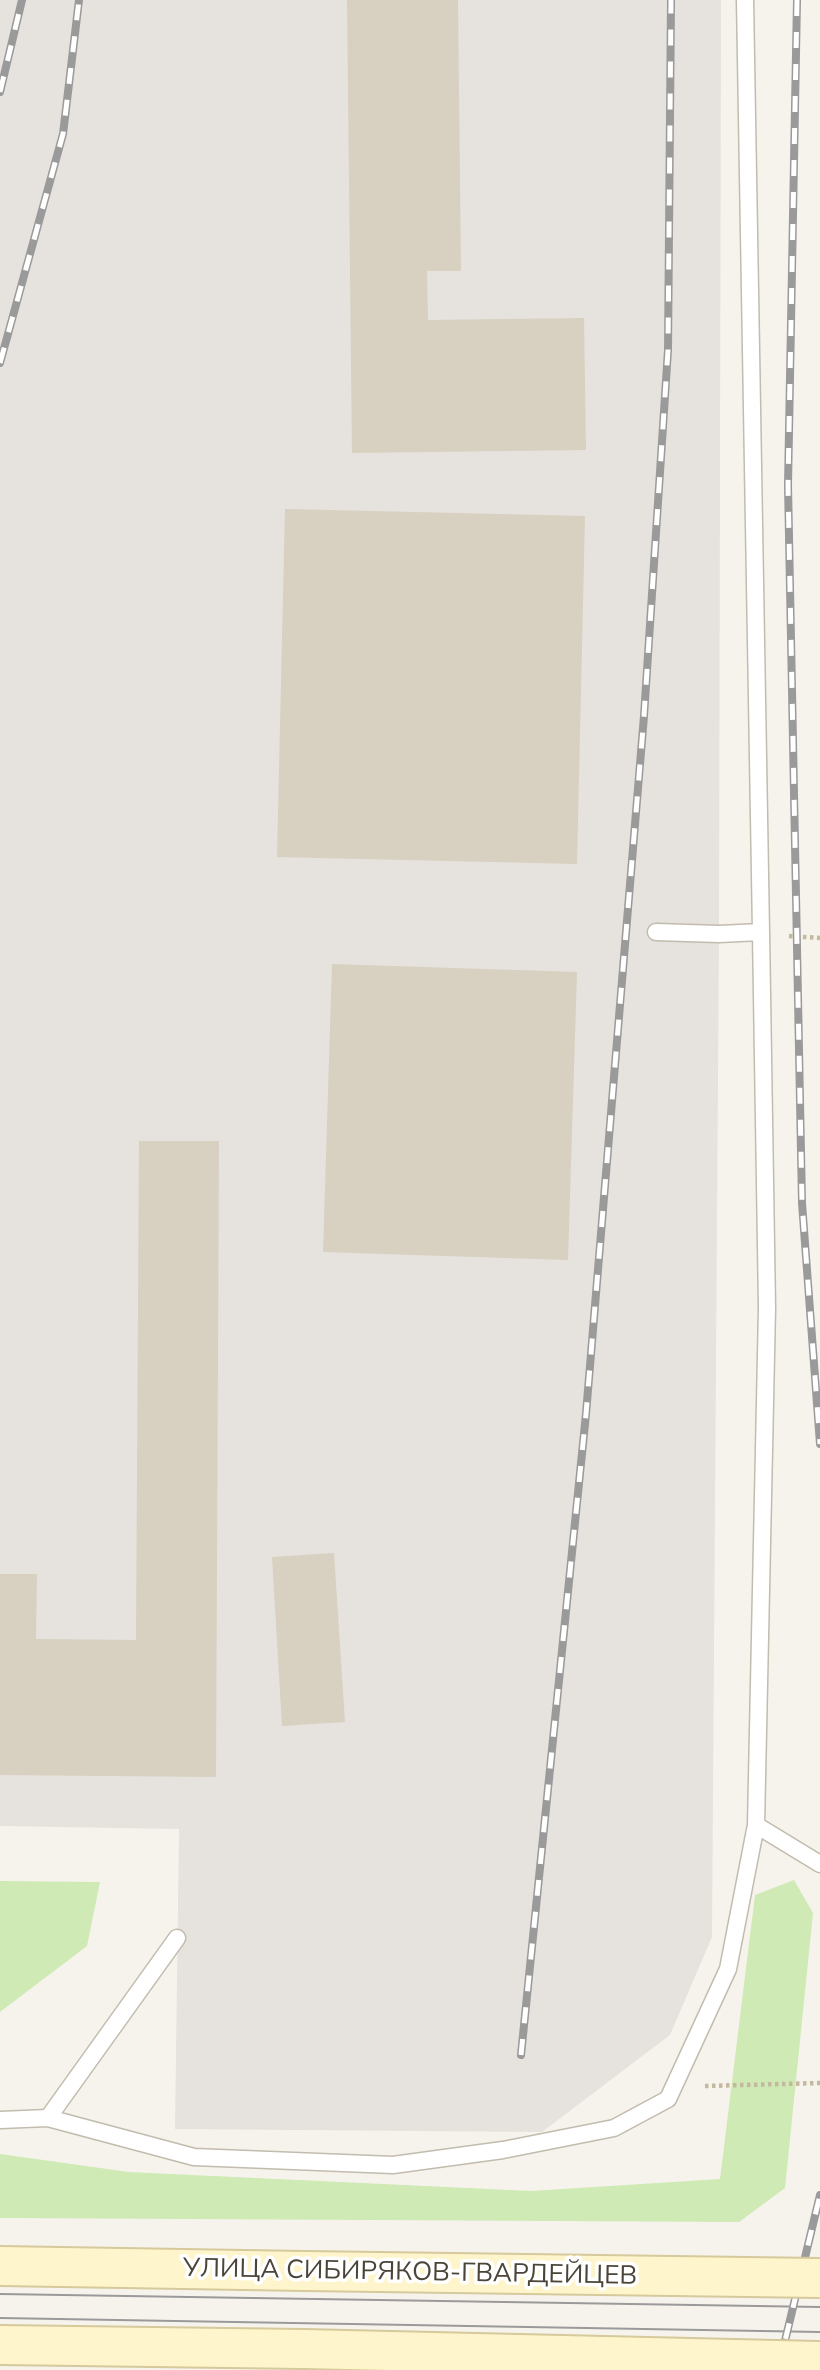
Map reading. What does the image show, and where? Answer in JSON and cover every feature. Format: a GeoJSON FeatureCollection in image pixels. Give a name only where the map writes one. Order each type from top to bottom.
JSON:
{"type":"FeatureCollection","features":[{"type":"Feature","properties":{"kind":"main road","name":"УЛИЦА СИБИРЯКОВ-ГВАРДЕЙЦЕВ"},"geometry":{"type":"LineString","coordinates":[[0,2266],[820,2278]]}},
{"type":"Feature","properties":{"kind":"main road"},"geometry":{"type":"LineString","coordinates":[[0,2345],[820,2361]]}},
{"type":"Feature","properties":{"kind":"lane"},"geometry":{"type":"LineString","coordinates":[[0,2120],[48,2118],[194,2157],[393,2165],[503,2150],[614,2128],[668,2099],[727,1969],[756,1825],[767,1308],[745,0]]}},
{"type":"Feature","properties":{"kind":"lane"},"geometry":{"type":"LineString","coordinates":[[656,932],[761,932]]}},
{"type":"Feature","properties":{"kind":"lane"},"geometry":{"type":"LineString","coordinates":[[756,1825],[820,1864]]}},
{"type":"Feature","properties":{"kind":"lane"},"geometry":{"type":"LineString","coordinates":[[48,2118],[177,1938]]}},
{"type":"Feature","properties":{"kind":"path"},"geometry":{"type":"LineString","coordinates":[[668,2099],[705,2085],[820,2083]]}},
{"type":"Feature","properties":{"kind":"shaded area"},"geometry":{"type":"Polygon","coordinates":[[[0,0],[721,0],[719,934],[712,1937],[670,2035],[542,2132],[175,2129],[179,1829],[0,1826],[0,0]]]}},
{"type":"Feature","properties":{"kind":"green space"},"geometry":{"type":"Polygon","coordinates":[[[794,1880],[813,1913],[785,2188],[739,2222],[0,2218],[0,2154],[129,2172],[531,2191],[720,2179],[755,1895],[794,1880]]]}},
{"type":"Feature","properties":{"kind":"green space"},"geometry":{"type":"Polygon","coordinates":[[[0,1881],[100,1882],[87,1946],[0,2012],[0,1881]]]}},
{"type":"Feature","properties":{"kind":"building"},"geometry":{"type":"Polygon","coordinates":[[[347,0],[458,0],[461,271],[427,271],[428,320],[584,318],[586,450],[352,453],[347,0]]]}},
{"type":"Feature","properties":{"kind":"building"},"geometry":{"type":"Polygon","coordinates":[[[285,509],[585,516],[577,864],[277,857],[285,509]]]}},
{"type":"Feature","properties":{"kind":"building"},"geometry":{"type":"Polygon","coordinates":[[[332,964],[577,972],[568,1260],[323,1252],[332,964]]]}},
{"type":"Feature","properties":{"kind":"building"},"geometry":{"type":"Polygon","coordinates":[[[139,1141],[219,1141],[216,1777],[0,1775],[0,1574],[37,1574],[36,1639],[136,1640],[139,1141]]]}},
{"type":"Feature","properties":{"kind":"building"},"geometry":{"type":"Polygon","coordinates":[[[334,1553],[345,1722],[282,1726],[272,1557],[334,1553]]]}},
{"type":"Feature","properties":{"kind":"tram line"},"geometry":{"type":"LineString","coordinates":[[0,2294],[820,2307]]}},
{"type":"Feature","properties":{"kind":"tram line"},"geometry":{"type":"LineString","coordinates":[[0,2318],[820,2332]]}},
{"type":"Feature","properties":{"kind":"railway"},"geometry":{"type":"LineString","coordinates":[[0,92],[22,0]]}},
{"type":"Feature","properties":{"kind":"railway"},"geometry":{"type":"LineString","coordinates":[[0,363],[63,134],[79,0]]}},
{"type":"Feature","properties":{"kind":"railway"},"geometry":{"type":"LineString","coordinates":[[521,2055],[586,1414],[644,716],[668,350],[671,0]]}},
{"type":"Feature","properties":{"kind":"railway"},"geometry":{"type":"LineString","coordinates":[[797,0],[788,485],[802,1203],[820,1444]]}},
{"type":"Feature","properties":{"kind":"railway"},"geometry":{"type":"LineString","coordinates":[[778,2370],[820,2195]]}}]}
